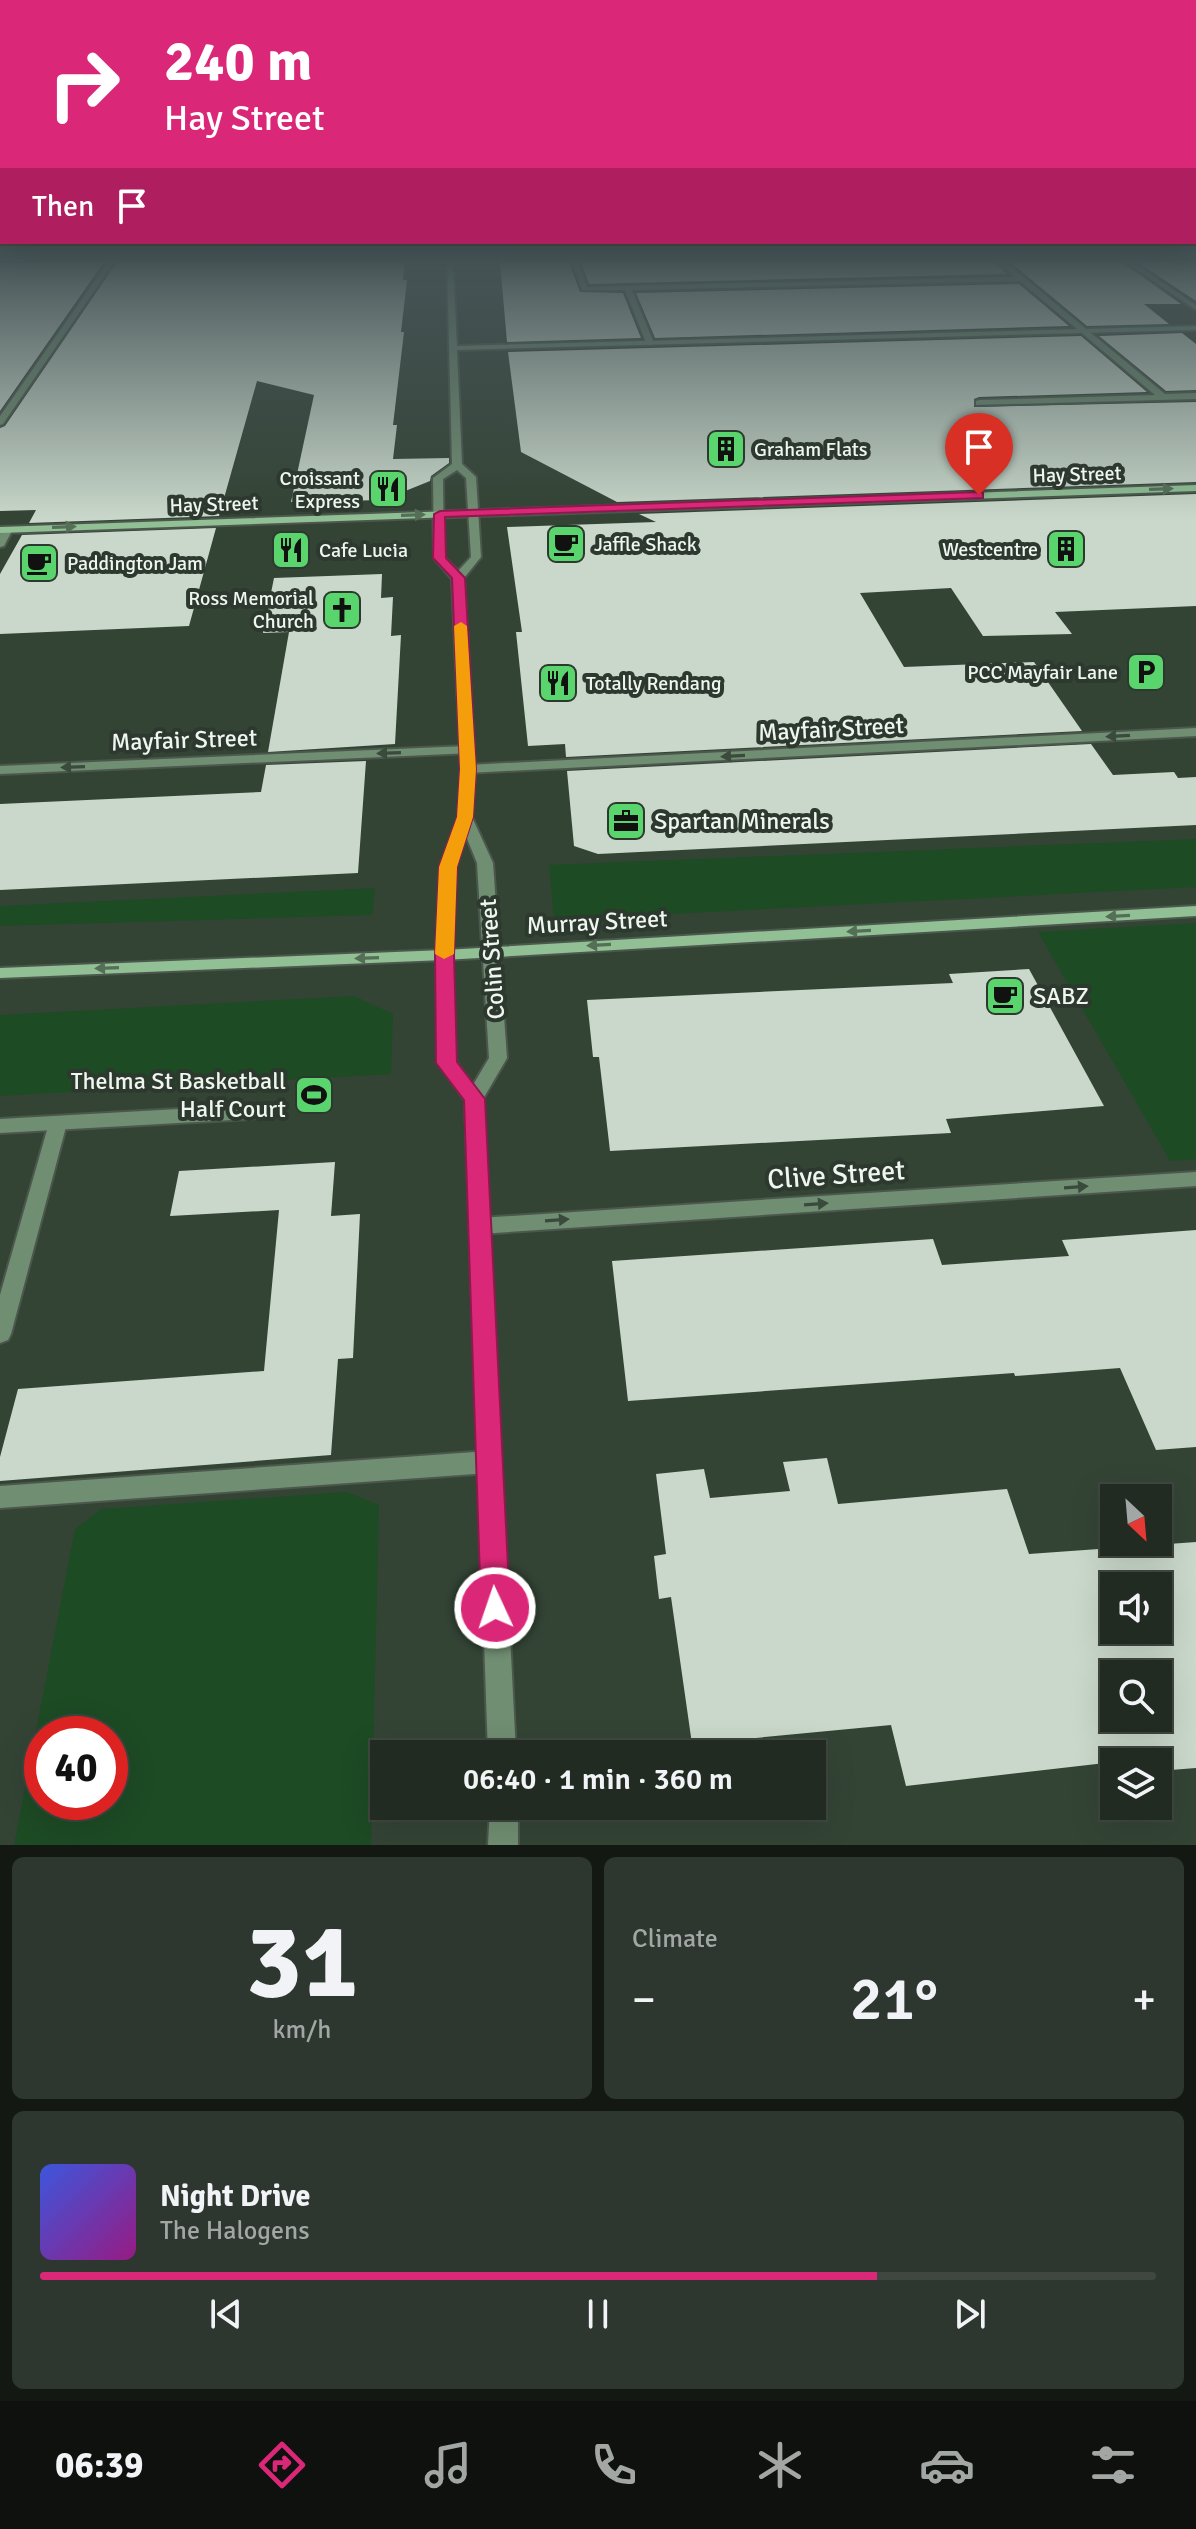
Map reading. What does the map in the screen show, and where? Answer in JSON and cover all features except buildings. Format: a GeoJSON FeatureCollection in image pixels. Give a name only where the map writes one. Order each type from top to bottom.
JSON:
{"type":"FeatureCollection","features":[{"type":"Feature","properties":{"kind":"main road","name":"Hay Street"},"geometry":{"type":"LineString","coordinates":[[4,530],[1196,488]]}},
{"type":"Feature","properties":{"kind":"main road","name":"Murray Street"},"geometry":{"type":"LineString","coordinates":[[0,973],[444,955],[1196,911]]}},
{"type":"Feature","properties":{"kind":"street"},"geometry":{"type":"LineString","coordinates":[[0,422],[51,348]]}},
{"type":"Feature","properties":{"kind":"street"},"geometry":{"type":"LineString","coordinates":[[453,348],[457,465],[471,477],[476,557],[458,578]]}},
{"type":"Feature","properties":{"kind":"street"},"geometry":{"type":"LineString","coordinates":[[1105,348],[1163,397]]}},
{"type":"Feature","properties":{"kind":"street"},"geometry":{"type":"LineString","coordinates":[[979,403],[1196,396]]}},
{"type":"Feature","properties":{"kind":"street","name":"Colin Street"},"geometry":{"type":"LineString","coordinates":[[457,465],[438,478],[439,558],[458,578],[468,769],[465,817],[448,867],[444,955],[447,1063],[474,1099],[498,1058],[485,863],[465,817]]}},
{"type":"Feature","properties":{"kind":"street"},"geometry":{"type":"LineString","coordinates":[[0,544],[4,530]]}},
{"type":"Feature","properties":{"kind":"street","name":"Mayfair Street"},"geometry":{"type":"LineString","coordinates":[[468,769],[1196,732]]}},
{"type":"Feature","properties":{"kind":"street","name":"Mayfair Street"},"geometry":{"type":"LineString","coordinates":[[0,770],[467,750]]}},
{"type":"Feature","properties":{"kind":"street"},"geometry":{"type":"LineString","coordinates":[[474,1099],[501,1740]]}},
{"type":"Feature","properties":{"kind":"street"},"geometry":{"type":"LineString","coordinates":[[0,1126],[250,1112]]}},
{"type":"Feature","properties":{"kind":"street"},"geometry":{"type":"LineString","coordinates":[[0,1334],[58,1123]]}},
{"type":"Feature","properties":{"kind":"street","name":"Clive Street"},"geometry":{"type":"LineString","coordinates":[[479,1226],[1196,1179]]}},
{"type":"Feature","properties":{"kind":"street"},"geometry":{"type":"LineString","coordinates":[[0,1497],[489,1462]]}},
{"type":"Feature","properties":{"kind":"street"},"geometry":{"type":"LineString","coordinates":[[503,1845],[504,1820]]}},
{"type":"Feature","properties":{"kind":"shaded area"},"geometry":{"type":"Polygon","coordinates":[[[0,348],[1196,348],[1196,1845],[0,1845],[0,348]]]}},
{"type":"Feature","properties":{"kind":"green space"},"geometry":{"type":"Polygon","coordinates":[[[1196,839],[1196,887],[554,920],[549,865],[1196,839]]]}},
{"type":"Feature","properties":{"kind":"green space"},"geometry":{"type":"Polygon","coordinates":[[[375,888],[372,915],[0,926],[0,906],[375,888]]]}},
{"type":"Feature","properties":{"kind":"green space"},"geometry":{"type":"Polygon","coordinates":[[[1196,923],[1196,1159],[1170,1161],[1038,932],[1196,923]]]}},
{"type":"Feature","properties":{"kind":"green space"},"geometry":{"type":"Polygon","coordinates":[[[354,996],[393,1014],[391,1074],[0,1096],[0,1015],[354,996]]]}},
{"type":"Feature","properties":{"kind":"green space"},"geometry":{"type":"Polygon","coordinates":[[[346,1492],[379,1505],[373,1740],[370,1740],[371,1845],[14,1845],[24,1793],[24,1820],[128,1820],[128,1716],[39,1716],[75,1529],[101,1509],[346,1492]]]}},
{"type":"Feature","properties":{"kind":"slow traffic"},"geometry":{"type":"LineString","coordinates":[[444,954],[448,867],[465,817],[468,769],[461,626]]}},
{"type":"Feature","properties":{"kind":"place","name":"Graham Flats"},"geometry":{"type":"Point","coordinates":[726,449]}},
{"type":"Feature","properties":{"kind":"place","name":"Croissant Express"},"geometry":{"type":"Point","coordinates":[388,489]}},
{"type":"Feature","properties":{"kind":"place","name":"Jaffle Shack"},"geometry":{"type":"Point","coordinates":[566,544]}},
{"type":"Feature","properties":{"kind":"place","name":"Westcentre"},"geometry":{"type":"Point","coordinates":[1066,549]}},
{"type":"Feature","properties":{"kind":"place","name":"Cafe Lucia"},"geometry":{"type":"Point","coordinates":[291,550]}},
{"type":"Feature","properties":{"kind":"place","name":"Paddington Jam"},"geometry":{"type":"Point","coordinates":[39,563]}},
{"type":"Feature","properties":{"kind":"place","name":"Ross Memorial Church"},"geometry":{"type":"Point","coordinates":[342,610]}},
{"type":"Feature","properties":{"kind":"place","name":"PCC Mayfair Lane"},"geometry":{"type":"Point","coordinates":[1146,672]}},
{"type":"Feature","properties":{"kind":"place","name":"Totally Rendang"},"geometry":{"type":"Point","coordinates":[558,683]}},
{"type":"Feature","properties":{"kind":"place","name":"Spartan Minerals"},"geometry":{"type":"Point","coordinates":[626,821]}},
{"type":"Feature","properties":{"kind":"place","name":"SABZ"},"geometry":{"type":"Point","coordinates":[1005,996]}},
{"type":"Feature","properties":{"kind":"place","name":"Thelma St Basketball Half Court"},"geometry":{"type":"Point","coordinates":[314,1095]}},
{"type":"Feature","properties":{"kind":"route"},"geometry":{"type":"LineString","coordinates":[[495,1608],[474,1099],[447,1063],[444,955],[448,867],[465,817],[468,769],[458,578],[439,558],[440,514],[979,495]]}}]}
